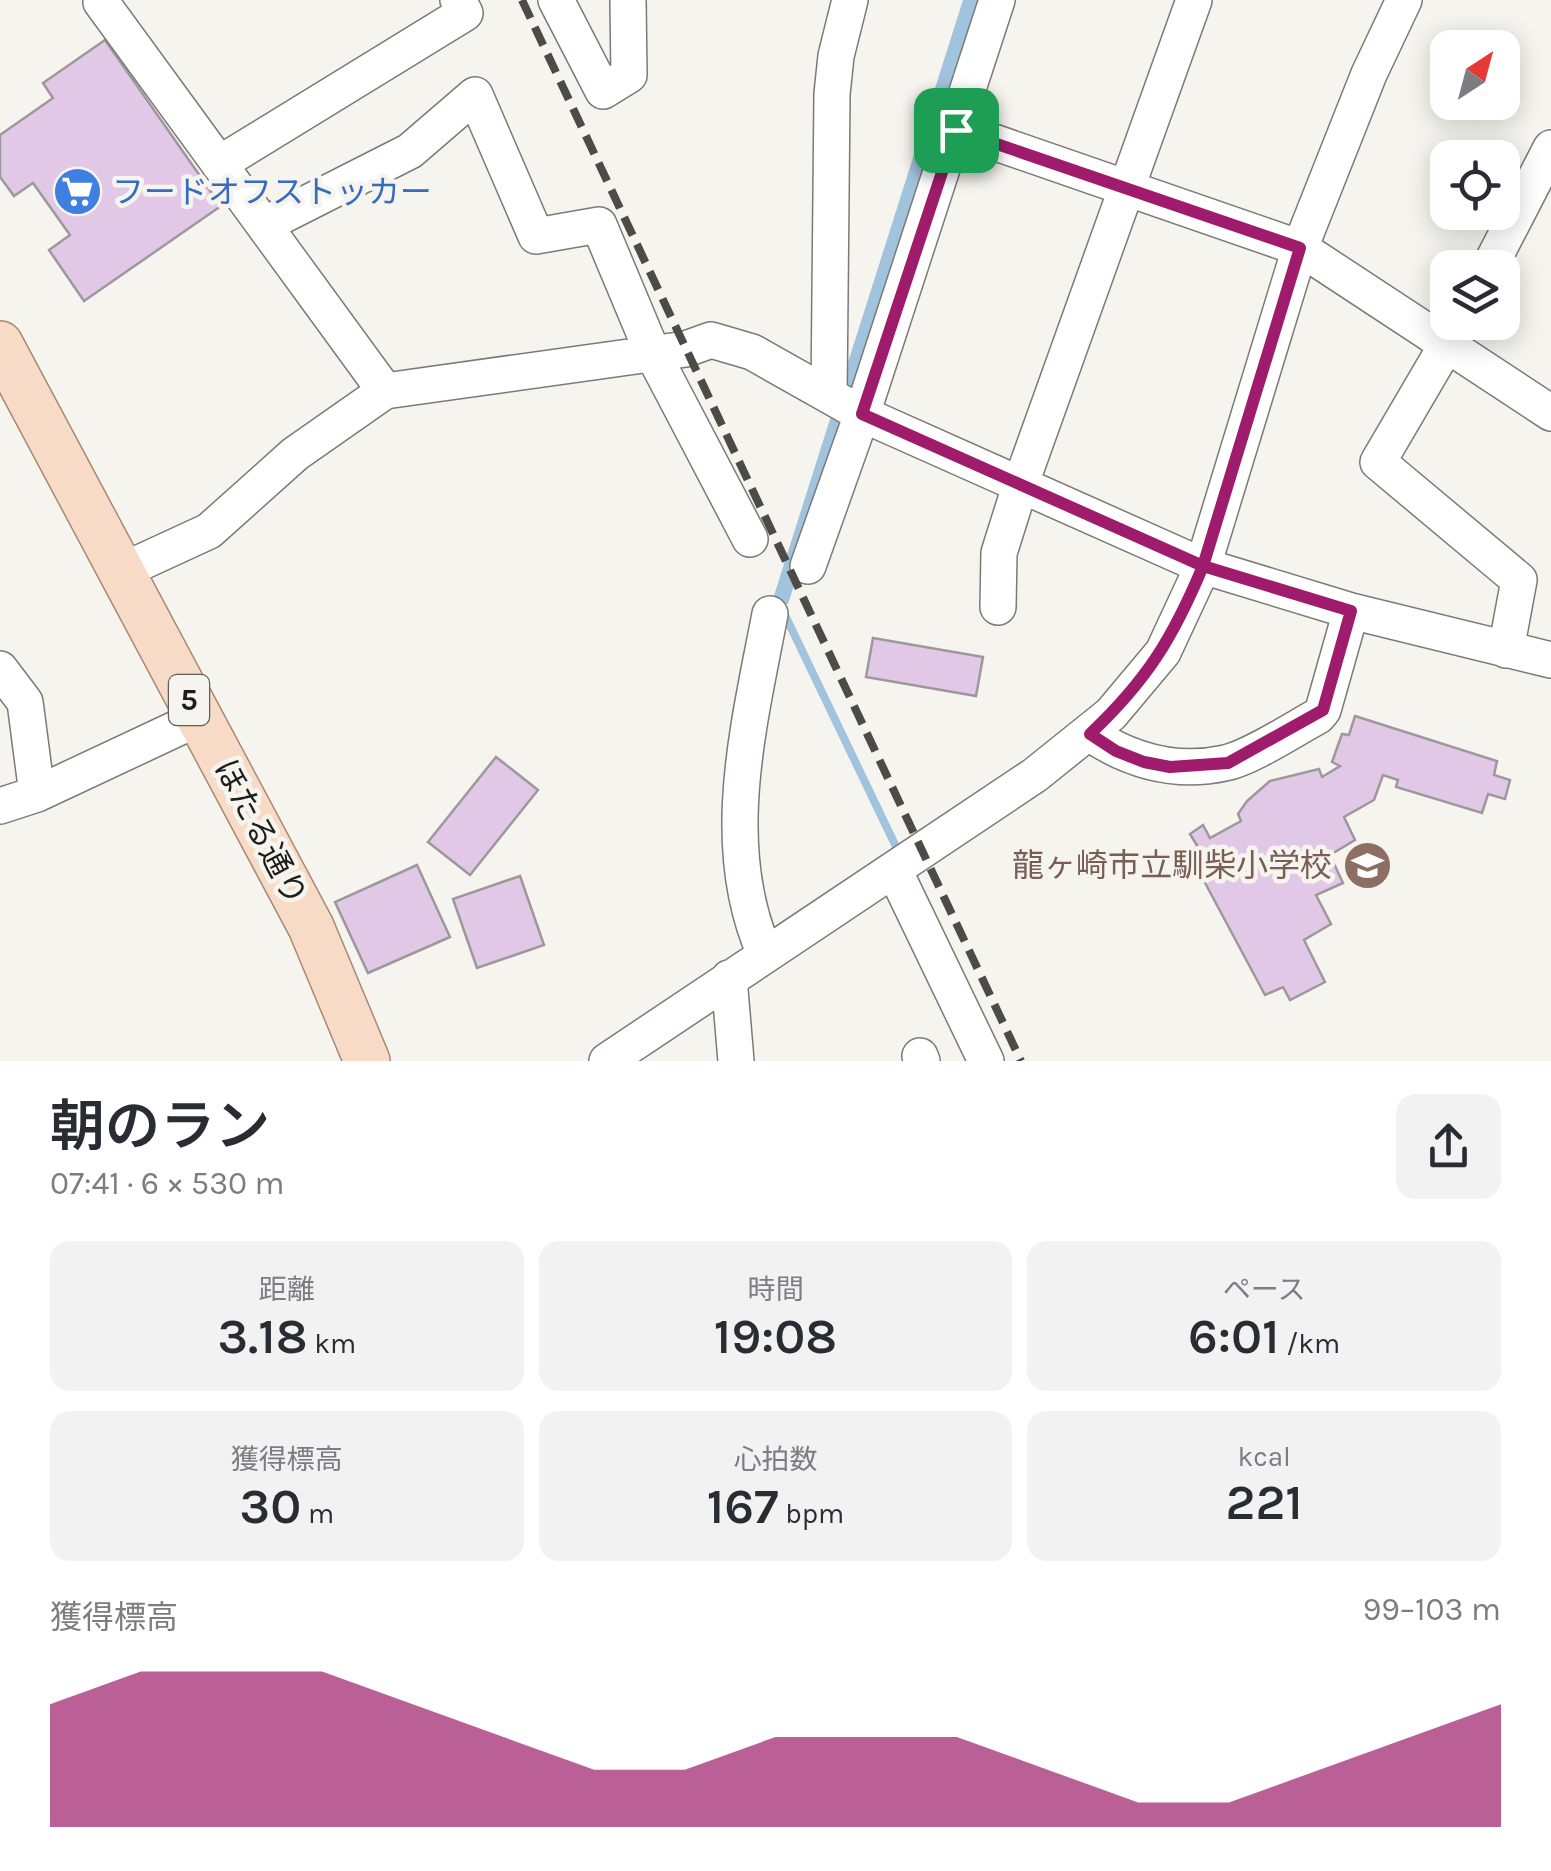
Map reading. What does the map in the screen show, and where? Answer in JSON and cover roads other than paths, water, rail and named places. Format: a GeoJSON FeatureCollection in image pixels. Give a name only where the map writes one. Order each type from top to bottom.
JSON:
{"type":"FeatureCollection","features":[{"type":"Feature","properties":{"kind":"main road","name":"ほたる通り"},"geometry":{"type":"LineString","coordinates":[[0,344],[311,927],[367,1061]]}},
{"type":"Feature","properties":{"kind":"street"},"geometry":{"type":"LineString","coordinates":[[103,0],[385,391]]}},
{"type":"Feature","properties":{"kind":"street"},"geometry":{"type":"LineString","coordinates":[[219,164],[464,13],[458,0]]}},
{"type":"Feature","properties":{"kind":"street"},"geometry":{"type":"LineString","coordinates":[[556,0],[603,91],[629,76],[628,0]]}},
{"type":"Feature","properties":{"kind":"street"},"geometry":{"type":"LineString","coordinates":[[849,406],[832,94],[836,56],[850,0]]}},
{"type":"Feature","properties":{"kind":"street"},"geometry":{"type":"LineString","coordinates":[[808,566],[849,406],[956,130],[997,0]]}},
{"type":"Feature","properties":{"kind":"street"},"geometry":{"type":"LineString","coordinates":[[998,606],[998,553],[1194,0]]}},
{"type":"Feature","properties":{"kind":"street"},"geometry":{"type":"LineString","coordinates":[[607,1061],[1090,734],[1163,652],[1203,566],[1300,248],[1369,74],[1404,0]]}},
{"type":"Feature","properties":{"kind":"street"},"geometry":{"type":"LineString","coordinates":[[264,225],[410,151],[475,95],[536,236],[599,226],[653,354],[750,539]]}},
{"type":"Feature","properties":{"kind":"street"},"geometry":{"type":"LineString","coordinates":[[956,130],[1300,248],[1430,320]]}},
{"type":"Feature","properties":{"kind":"street"},"geometry":{"type":"LineString","coordinates":[[1498,250],[1551,148]]}},
{"type":"Feature","properties":{"kind":"street"},"geometry":{"type":"LineString","coordinates":[[120,572],[208,531],[295,454],[385,391],[686,349],[711,340],[752,352],[849,406],[1203,566],[1351,611],[1551,660]]}},
{"type":"Feature","properties":{"kind":"street"},"geometry":{"type":"LineString","coordinates":[[1451,340],[1378,462],[1519,580],[1506,650]]}},
{"type":"Feature","properties":{"kind":"street"},"geometry":{"type":"LineString","coordinates":[[1462,340],[1551,413]]}},
{"type":"Feature","properties":{"kind":"street"},"geometry":{"type":"LineString","coordinates":[[1090,734],[1116,751],[1144,762],[1170,767],[1228,763],[1323,710],[1351,611]]}},
{"type":"Feature","properties":{"kind":"street"},"geometry":{"type":"LineString","coordinates":[[765,954],[752,925],[740,847],[744,750],[770,614]]}},
{"type":"Feature","properties":{"kind":"street"},"geometry":{"type":"LineString","coordinates":[[0,669],[26,702],[36,794]]}},
{"type":"Feature","properties":{"kind":"street"},"geometry":{"type":"LineString","coordinates":[[0,806],[36,794],[199,718]]}},
{"type":"Feature","properties":{"kind":"street"},"geometry":{"type":"LineString","coordinates":[[901,864],[986,1061]]}},
{"type":"Feature","properties":{"kind":"street"},"geometry":{"type":"LineString","coordinates":[[729,978],[736,1061]]}},
{"type":"Feature","properties":{"kind":"water"},"geometry":{"type":"Polygon","coordinates":[[[963,0],[981,0],[788,604],[771,605],[963,0]]]}},
{"type":"Feature","properties":{"kind":"waterway"},"geometry":{"type":"LineString","coordinates":[[784,613],[899,853]]}},
{"type":"Feature","properties":{"kind":"railway"},"geometry":{"type":"LineString","coordinates":[[522,0],[1021,1061]]}},
{"type":"Feature","properties":{"kind":"place","name":"フードオフストッカー"},"geometry":{"type":"Point","coordinates":[77,192]}},
{"type":"Feature","properties":{"kind":"place","name":"龍ヶ崎市立馴柴小学校"},"geometry":{"type":"Point","coordinates":[1367,865]}}]}
